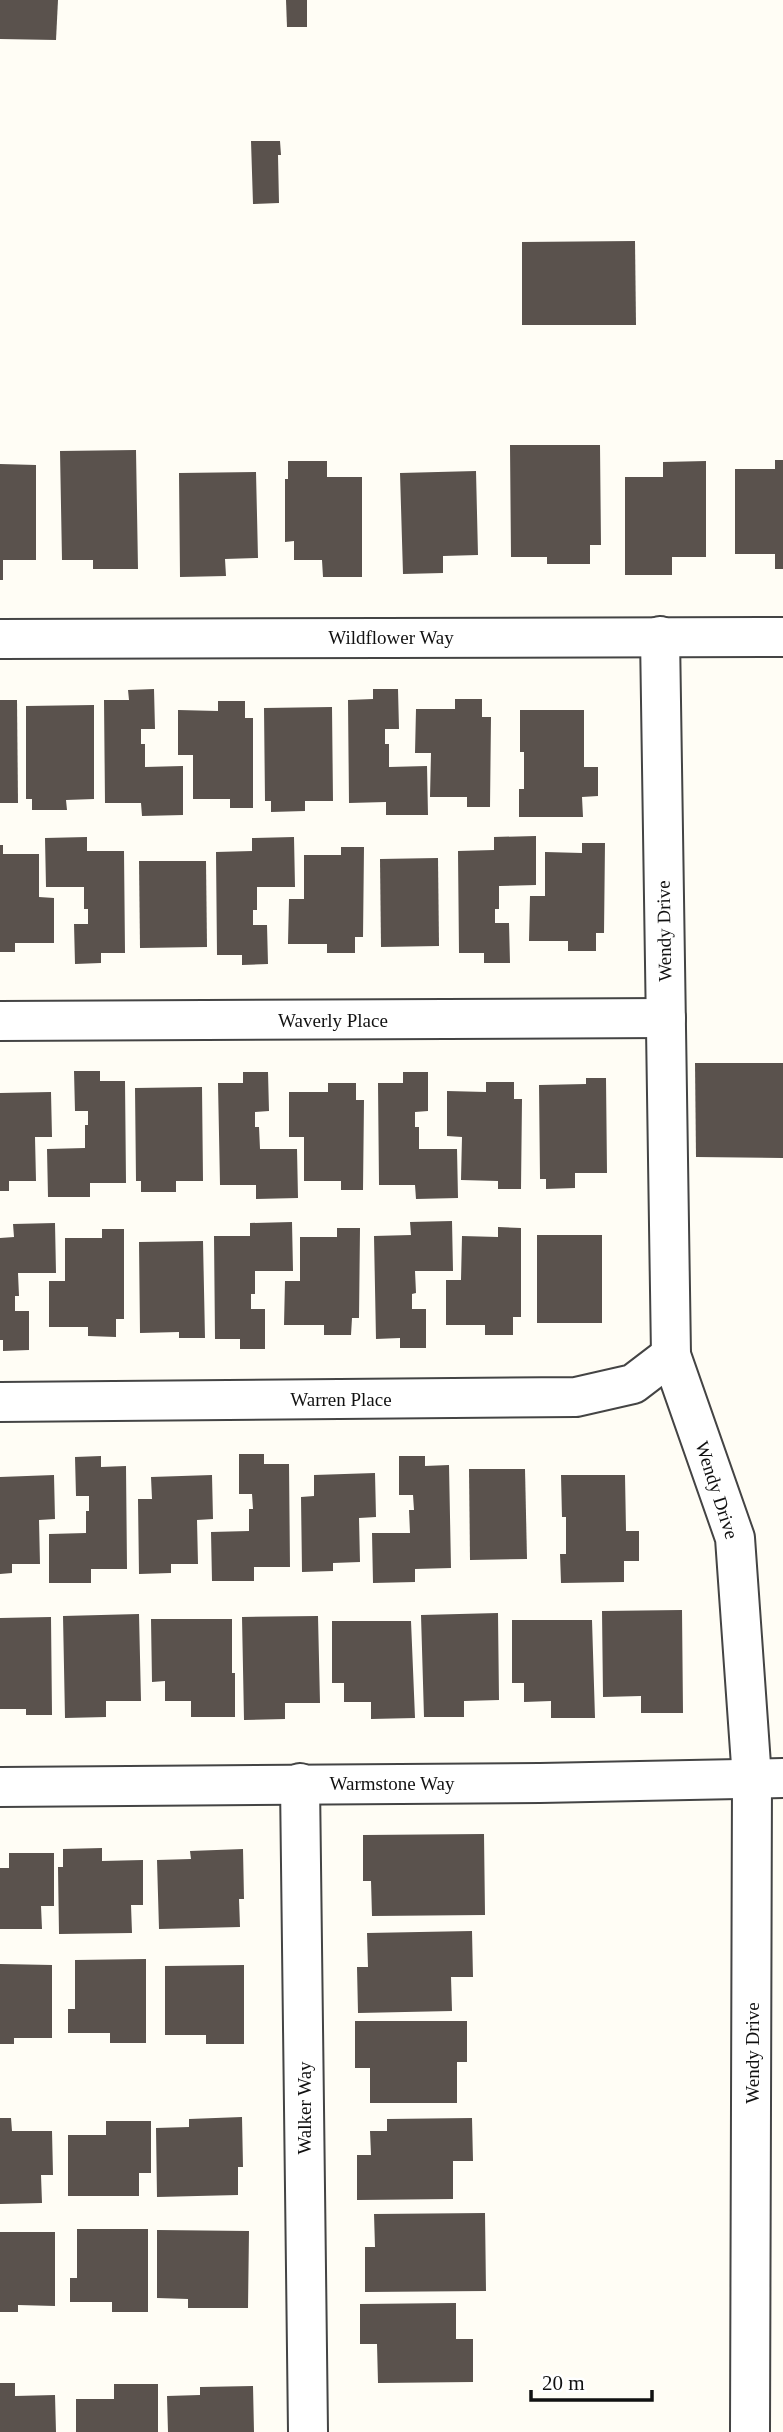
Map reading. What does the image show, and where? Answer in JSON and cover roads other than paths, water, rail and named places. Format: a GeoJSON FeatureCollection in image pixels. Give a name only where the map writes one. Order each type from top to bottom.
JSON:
{"type":"FeatureCollection","features":[{"type":"Feature","properties":{"kind":"street","name":"Wendy Drive"},"geometry":{"type":"LineString","coordinates":[[660,636],[671,1355],[736,1538],[768,1779],[750,2432]]}},
{"type":"Feature","properties":{"kind":"street","name":"Wildflower Way"},"geometry":{"type":"LineString","coordinates":[[0,639],[783,637]]}},
{"type":"Feature","properties":{"kind":"street","name":"Waverly Place"},"geometry":{"type":"LineString","coordinates":[[0,1021],[666,1018]]}},
{"type":"Feature","properties":{"kind":"street","name":"Warren Place"},"geometry":{"type":"LineString","coordinates":[[0,1402],[576,1397],[633,1384],[671,1355]]}},
{"type":"Feature","properties":{"kind":"street","name":"Warmstone Way"},"geometry":{"type":"LineString","coordinates":[[0,1787],[768,1779]]}},
{"type":"Feature","properties":{"kind":"street","name":"Walker Way"},"geometry":{"type":"LineString","coordinates":[[300,1783],[308,2432]]}}]}
